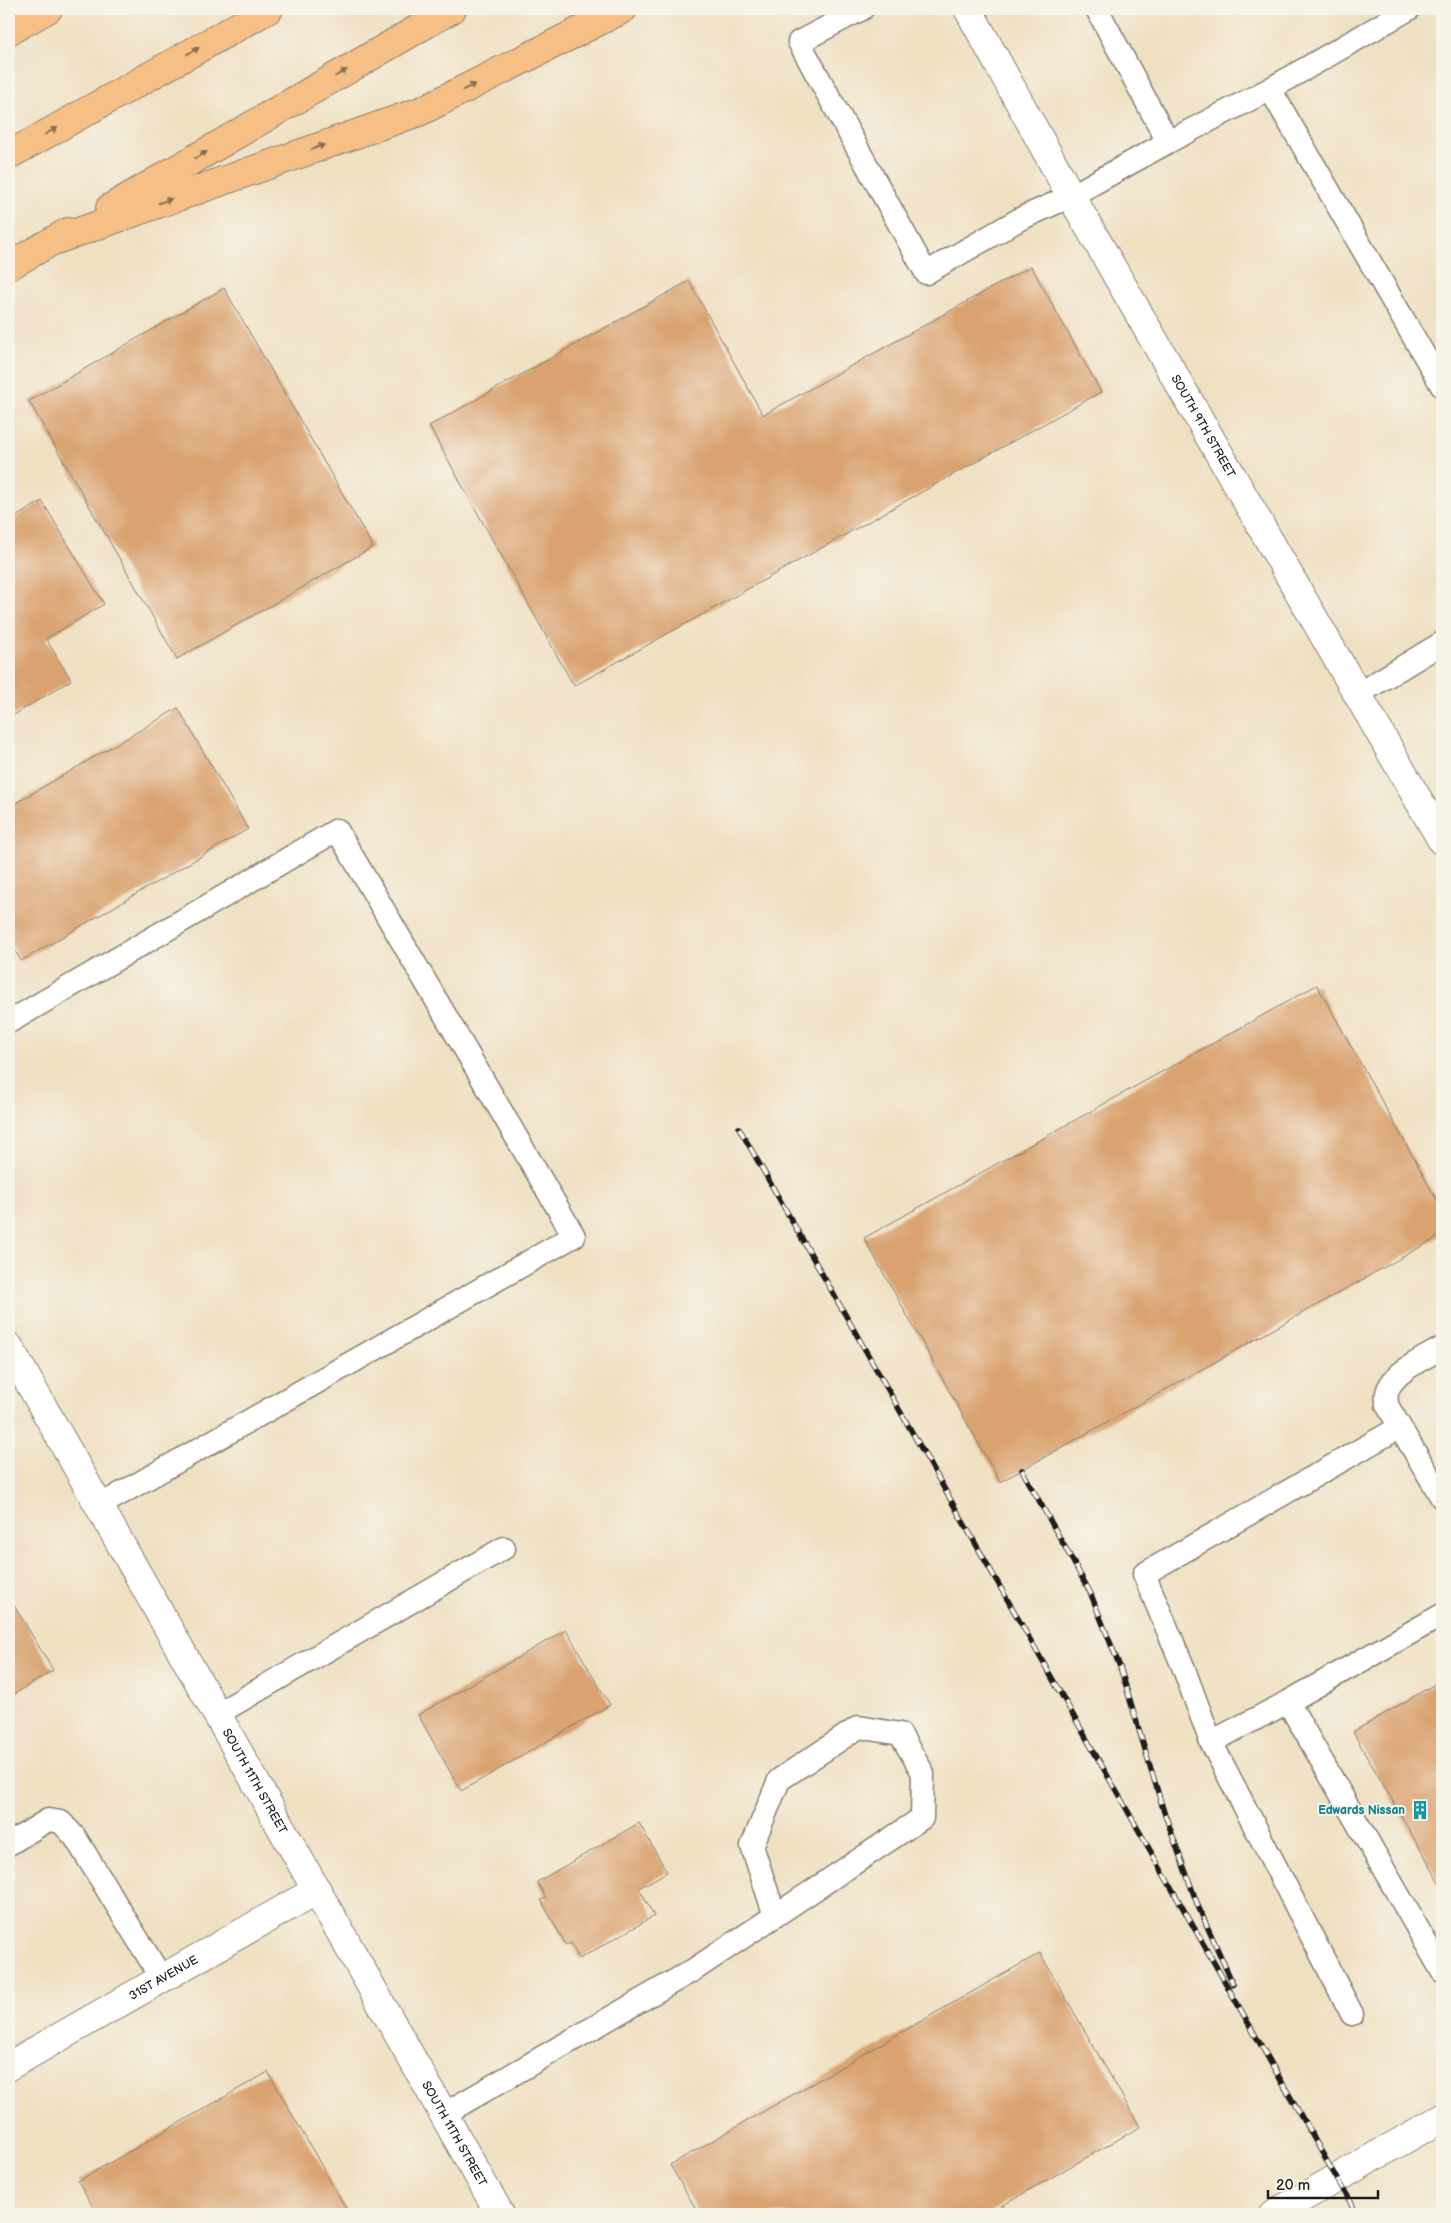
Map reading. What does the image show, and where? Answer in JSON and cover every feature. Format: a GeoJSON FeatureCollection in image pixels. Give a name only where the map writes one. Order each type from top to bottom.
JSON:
{"type":"FeatureCollection","features":[{"type":"Feature","properties":{"kind":"highway"},"geometry":{"type":"LineString","coordinates":[[9,31],[48,9]]}},
{"type":"Feature","properties":{"kind":"highway"},"geometry":{"type":"LineString","coordinates":[[9,154],[269,9]]}},
{"type":"Feature","properties":{"kind":"highway"},"geometry":{"type":"LineString","coordinates":[[9,266],[452,9]]}},
{"type":"Feature","properties":{"kind":"highway"},"geometry":{"type":"LineString","coordinates":[[53,241],[421,111],[623,9]]}},
{"type":"Feature","properties":{"kind":"street","name":"SOUTH 9TH STREET"},"geometry":{"type":"LineString","coordinates":[[968,9],[1071,196],[1442,841]]}},
{"type":"Feature","properties":{"kind":"street","name":"SOUTH 11TH STREET"},"geometry":{"type":"LineString","coordinates":[[9,1347],[500,2214]]}},
{"type":"Feature","properties":{"kind":"street","name":"31ST AVENUE"},"geometry":{"type":"LineString","coordinates":[[9,2066],[317,1890]]}},
{"type":"Feature","properties":{"kind":"street"},"geometry":{"type":"LineString","coordinates":[[1274,2214],[1440,2123]]}},
{"type":"Feature","properties":{"kind":"lane"},"geometry":{"type":"LineString","coordinates":[[862,9],[799,42],[926,274],[1020,219],[1071,196],[1168,142],[1270,89],[1409,9]]}},
{"type":"Feature","properties":{"kind":"lane"},"geometry":{"type":"LineString","coordinates":[[1097,9],[1168,142]]}},
{"type":"Feature","properties":{"kind":"lane"},"geometry":{"type":"LineString","coordinates":[[1270,89],[1442,386]]}},
{"type":"Feature","properties":{"kind":"lane"},"geometry":{"type":"LineString","coordinates":[[1358,694],[1442,643]]}},
{"type":"Feature","properties":{"kind":"lane"},"geometry":{"type":"LineString","coordinates":[[9,1022],[337,830],[574,1236],[99,1506]]}},
{"type":"Feature","properties":{"kind":"lane"},"geometry":{"type":"LineString","coordinates":[[1442,1348],[1393,1380],[1387,1392],[1387,1405],[1442,1498]]}},
{"type":"Feature","properties":{"kind":"lane"},"geometry":{"type":"LineString","coordinates":[[1352,2014],[1211,1742],[1182,1664],[1144,1574],[1400,1427]]}},
{"type":"Feature","properties":{"kind":"lane"},"geometry":{"type":"LineString","coordinates":[[217,1714],[504,1548]]}},
{"type":"Feature","properties":{"kind":"lane"},"geometry":{"type":"LineString","coordinates":[[1211,1742],[1288,1702],[1442,1615]]}},
{"type":"Feature","properties":{"kind":"lane"},"geometry":{"type":"LineString","coordinates":[[1288,1702],[1442,1971]]}},
{"type":"Feature","properties":{"kind":"lane"},"geometry":{"type":"LineString","coordinates":[[444,2114],[695,1969],[775,1916],[922,1818],[923,1774],[900,1734],[859,1727],[779,1780],[752,1846],[775,1916]]}},
{"type":"Feature","properties":{"kind":"lane"},"geometry":{"type":"LineString","coordinates":[[9,1844],[48,1820],[61,1822],[75,1837],[162,1979]]}},
{"type":"Feature","properties":{"kind":"building"},"geometry":{"type":"Polygon","coordinates":[[[1031,266],[1101,392],[574,686],[429,426],[689,281],[763,415],[1031,266]]]}},
{"type":"Feature","properties":{"kind":"building"},"geometry":{"type":"Polygon","coordinates":[[[224,288],[373,547],[177,659],[29,401],[224,288]]]}},
{"type":"Feature","properties":{"kind":"building"},"geometry":{"type":"Polygon","coordinates":[[[42,501],[104,604],[46,639],[71,680],[9,718],[9,521],[42,501]]]}},
{"type":"Feature","properties":{"kind":"building"},"geometry":{"type":"Polygon","coordinates":[[[178,708],[248,829],[21,961],[9,940],[9,807],[178,708]]]}},
{"type":"Feature","properties":{"kind":"building"},"geometry":{"type":"Polygon","coordinates":[[[1317,985],[1442,1209],[1442,1235],[1000,1482],[864,1238],[1317,985]]]}},
{"type":"Feature","properties":{"kind":"building"},"geometry":{"type":"Polygon","coordinates":[[[9,1597],[53,1670],[11,1696],[15,1713],[9,1717],[9,1597]]]}},
{"type":"Feature","properties":{"kind":"building"},"geometry":{"type":"Polygon","coordinates":[[[566,1630],[610,1705],[461,1791],[418,1715],[566,1630]]]}},
{"type":"Feature","properties":{"kind":"building","name":"Edwards Nissan"},"geometry":{"type":"Polygon","coordinates":[[[1442,1680],[1442,1887],[1353,1732],[1442,1680]]]}},
{"type":"Feature","properties":{"kind":"building"},"geometry":{"type":"Polygon","coordinates":[[[639,1823],[667,1872],[639,1888],[654,1916],[579,1959],[571,1943],[566,1945],[541,1900],[546,1898],[537,1882],[639,1823]]]}},
{"type":"Feature","properties":{"kind":"building"},"geometry":{"type":"Polygon","coordinates":[[[1040,1953],[1140,2127],[987,2214],[699,2214],[670,2165],[1040,1953]]]}},
{"type":"Feature","properties":{"kind":"building"},"geometry":{"type":"Polygon","coordinates":[[[268,2072],[349,2214],[97,2214],[78,2181],[268,2072]]]}},
{"type":"Feature","properties":{"kind":"railway"},"geometry":{"type":"LineString","coordinates":[[739,1128],[1357,2214]]}},
{"type":"Feature","properties":{"kind":"railway"},"geometry":{"type":"LineString","coordinates":[[1022,1470],[1090,1592],[1120,1667],[1164,1812],[1198,1906],[1233,1984]]}},
{"type":"Feature","properties":{"kind":"place","name":"Edwards Nissan"},"geometry":{"type":"Point","coordinates":[1420,1810]}}]}
